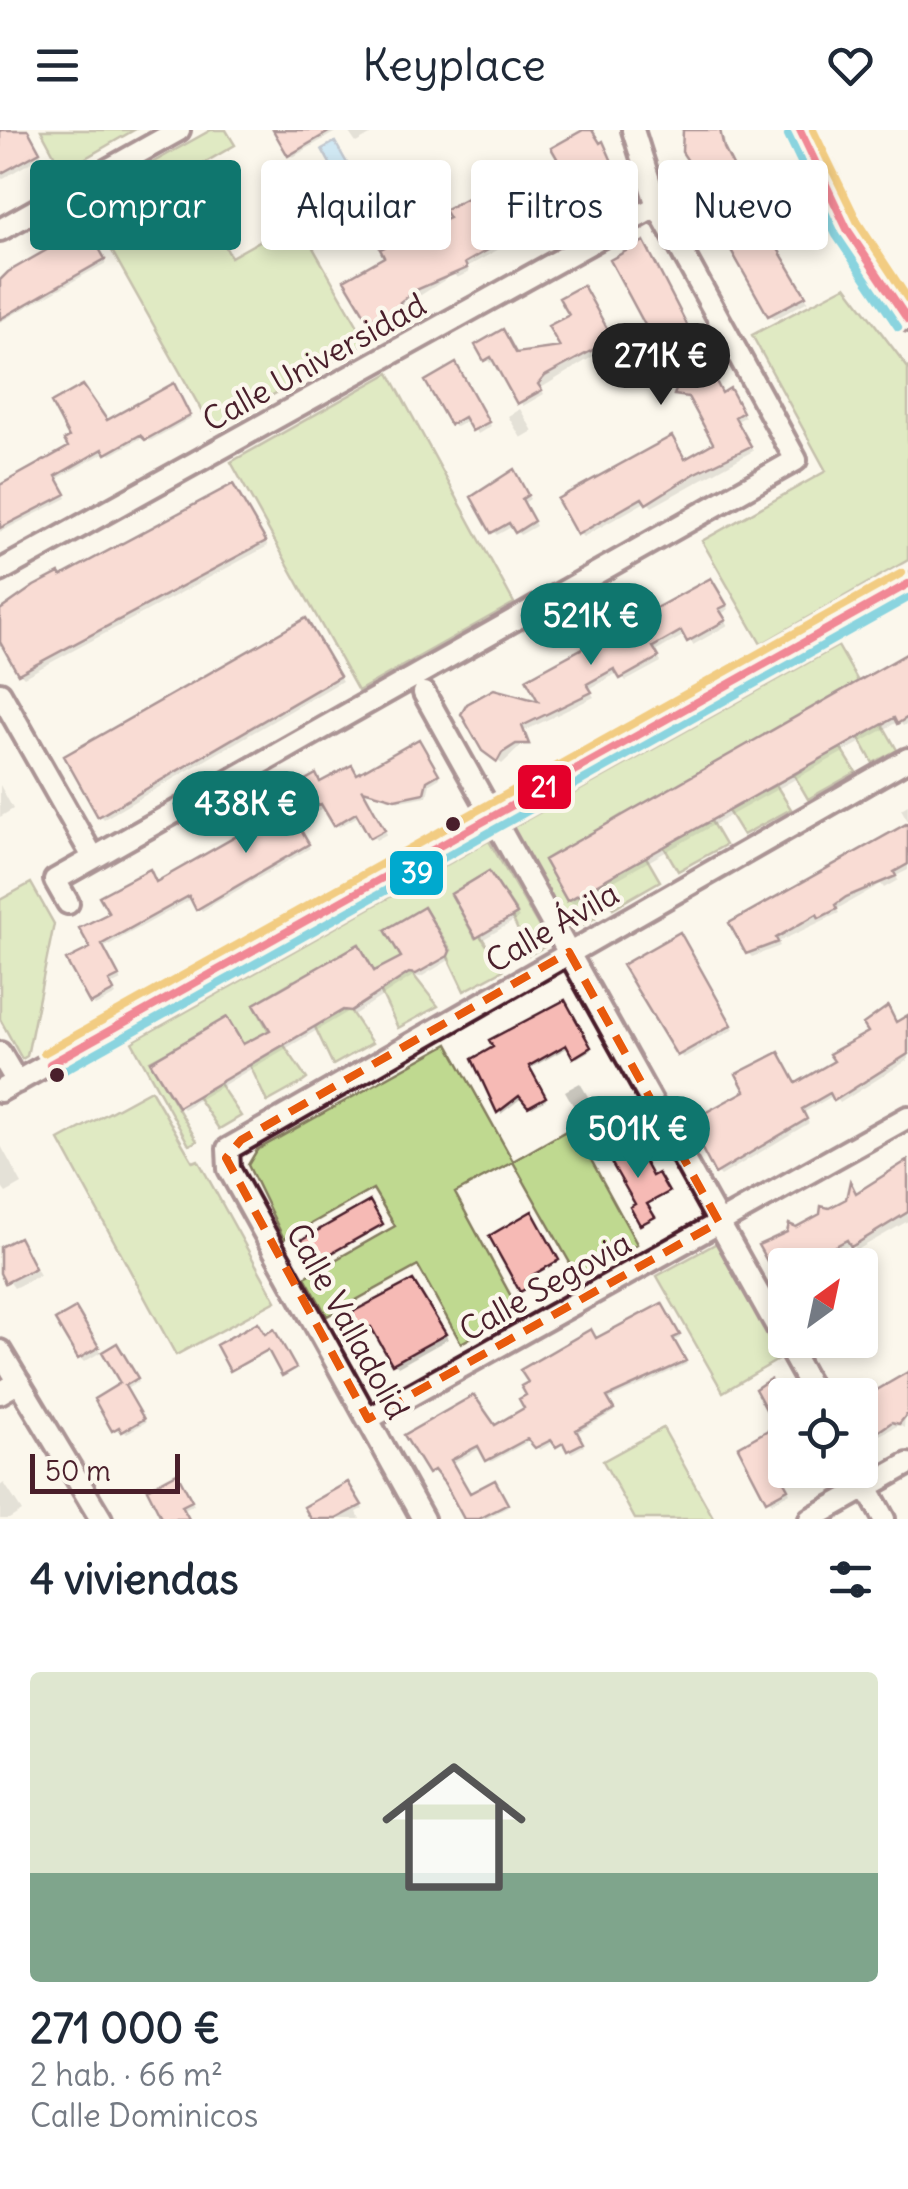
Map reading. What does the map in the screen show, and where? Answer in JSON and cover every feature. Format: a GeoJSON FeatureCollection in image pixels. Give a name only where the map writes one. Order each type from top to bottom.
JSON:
{"type":"FeatureCollection","features":[{"type":"Feature","properties":{"kind":"street"},"geometry":{"type":"LineString","coordinates":[[0,230],[179,130]]}},
{"type":"Feature","properties":{"kind":"street"},"geometry":{"type":"LineString","coordinates":[[68,903],[55,880],[796,460],[657,206],[633,130]]}},
{"type":"Feature","properties":{"kind":"street"},"geometry":{"type":"LineString","coordinates":[[800,130],[812,164],[862,257],[908,320]]}},
{"type":"Feature","properties":{"kind":"street","name":"Calle Universidad"},"geometry":{"type":"LineString","coordinates":[[0,572],[657,206]]}},
{"type":"Feature","properties":{"kind":"street"},"geometry":{"type":"LineString","coordinates":[[0,1053],[8,1087],[908,584]]}},
{"type":"Feature","properties":{"kind":"street"},"geometry":{"type":"LineString","coordinates":[[0,692],[93,857]]}},
{"type":"Feature","properties":{"kind":"street"},"geometry":{"type":"LineString","coordinates":[[424,693],[806,1378]]}},
{"type":"Feature","properties":{"kind":"street","name":"Calle Ávila"},"geometry":{"type":"LineString","coordinates":[[228,1149],[908,759]]}},
{"type":"Feature","properties":{"kind":"street","name":"Calle Segovia"},"geometry":{"type":"LineString","coordinates":[[368,1419],[908,1117]]}},
{"type":"Feature","properties":{"kind":"street","name":"Calle Valladolid"},"geometry":{"type":"LineString","coordinates":[[228,1149],[229,1169],[423,1519]]}},
{"type":"Feature","properties":{"kind":"street"},"geometry":{"type":"LineString","coordinates":[[0,1351],[101,1519]]}},
{"type":"Feature","properties":{"kind":"street"},"geometry":{"type":"LineString","coordinates":[[0,1393],[19,1382]]}},
{"type":"Feature","properties":{"kind":"street"},"geometry":{"type":"LineString","coordinates":[[878,1474],[908,1464]]}},
{"type":"Feature","properties":{"kind":"street"},"geometry":{"type":"LineString","coordinates":[[810,1519],[850,1488]]}},
{"type":"Feature","properties":{"kind":"street"},"geometry":{"type":"LineString","coordinates":[[867,1488],[884,1519]]}},
{"type":"Feature","properties":{"kind":"highlighted area"},"geometry":{"type":"Polygon","coordinates":[[[569,952],[719,1222],[368,1419],[226,1158],[241,1140],[569,952]]]}},
{"type":"Feature","properties":{"kind":"green space"},"geometry":{"type":"Polygon","coordinates":[[[41,130],[134,130],[82,160],[57,160],[41,130]]]}},
{"type":"Feature","properties":{"kind":"green space"},"geometry":{"type":"Polygon","coordinates":[[[211,130],[226,130],[235,145],[209,160],[157,160],[211,130]]]}},
{"type":"Feature","properties":{"kind":"green space"},"geometry":{"type":"Polygon","coordinates":[[[261,240],[261,250],[314,250],[367,342],[212,429],[112,250],[227,250],[231,257],[261,240]]]}},
{"type":"Feature","properties":{"kind":"green space"},"geometry":{"type":"Polygon","coordinates":[[[846,286],[908,368],[908,560],[761,644],[702,541],[826,471],[752,335],[846,286]]]}},
{"type":"Feature","properties":{"kind":"green space"},"geometry":{"type":"Polygon","coordinates":[[[389,373],[514,603],[358,691],[231,462],[389,373]]]}},
{"type":"Feature","properties":{"kind":"green space"},"geometry":{"type":"Polygon","coordinates":[[[838,646],[897,750],[873,763],[859,738],[872,730],[850,690],[827,755],[841,748],[856,772],[808,799],[794,775],[807,767],[762,792],[776,785],[791,809],[743,835],[728,811],[742,803],[697,828],[711,821],[725,845],[678,871],[664,847],[677,839],[622,815],[609,823],[632,864],[646,857],[660,881],[613,908],[598,884],[612,876],[589,835],[561,858],[557,852],[544,860],[567,901],[581,894],[595,918],[571,931],[512,828],[838,646]]]}},
{"type":"Feature","properties":{"kind":"green space"},"geometry":{"type":"Polygon","coordinates":[[[489,841],[549,944],[529,955],[512,917],[517,913],[489,871],[451,894],[475,938],[480,935],[503,970],[464,991],[446,953],[451,950],[424,908],[400,958],[438,1006],[398,1028],[358,944],[320,967],[344,1011],[349,1009],[372,1043],[333,1065],[315,1027],[320,1023],[293,981],[254,1004],[278,1048],[284,1045],[307,1079],[303,1082],[267,1102],[249,1063],[218,1082],[241,1116],[219,1129],[167,1052],[150,1061],[197,1141],[189,1145],[132,1042],[489,841]]]}},
{"type":"Feature","properties":{"kind":"green space"},"geometry":{"type":"Polygon","coordinates":[[[31,883],[54,924],[27,1056],[22,1059],[0,1019],[0,900],[31,883]]]}},
{"type":"Feature","properties":{"kind":"green space"},"geometry":{"type":"Polygon","coordinates":[[[448,1044],[513,1161],[573,1127],[637,1244],[578,1277],[513,1162],[455,1193],[519,1311],[461,1343],[418,1266],[327,1316],[305,1277],[395,1226],[373,1189],[284,1239],[248,1165],[257,1150],[448,1044]]]}},
{"type":"Feature","properties":{"kind":"green space"},"geometry":{"type":"Polygon","coordinates":[[[151,1090],[193,1162],[198,1160],[276,1301],[176,1355],[59,1140],[151,1090]]]}},
{"type":"Feature","properties":{"kind":"green space"},"geometry":{"type":"Polygon","coordinates":[[[717,1243],[768,1335],[768,1358],[781,1358],[723,1392],[657,1276],[717,1243]]]}},
{"type":"Feature","properties":{"kind":"green space"},"geometry":{"type":"Polygon","coordinates":[[[663,1428],[714,1519],[635,1519],[603,1461],[663,1428]]]}},
{"type":"Feature","properties":{"kind":"water"},"geometry":{"type":"Polygon","coordinates":[[[335,142],[345,160],[328,160],[322,149],[335,142]]]}},
{"type":"Feature","properties":{"kind":"building"},"geometry":{"type":"Polygon","coordinates":[[[0,130],[28,130],[40,152],[0,174],[0,130]]]}},
{"type":"Feature","properties":{"kind":"building"},"geometry":{"type":"Polygon","coordinates":[[[273,130],[332,130],[288,156],[273,130]]]}},
{"type":"Feature","properties":{"kind":"building"},"geometry":{"type":"Polygon","coordinates":[[[583,130],[592,130],[600,143],[603,141],[611,160],[558,160],[551,148],[583,130]]]}},
{"type":"Feature","properties":{"kind":"building"},"geometry":{"type":"Polygon","coordinates":[[[683,130],[720,130],[730,160],[687,160],[682,152],[683,130]]]}},
{"type":"Feature","properties":{"kind":"building"},"geometry":{"type":"Polygon","coordinates":[[[471,196],[471,250],[488,250],[465,263],[467,268],[416,290],[400,302],[403,307],[368,320],[344,280],[384,257],[380,250],[451,250],[451,206],[471,196]]]}},
{"type":"Feature","properties":{"kind":"building"},"geometry":{"type":"Polygon","coordinates":[[[644,241],[722,393],[730,388],[743,412],[735,417],[751,446],[694,474],[646,504],[642,498],[577,535],[557,499],[672,436],[685,459],[713,443],[688,397],[674,395],[679,382],[675,377],[685,371],[663,332],[652,338],[610,260],[628,250],[638,250],[638,244],[644,241]]]}},
{"type":"Feature","properties":{"kind":"building"},"geometry":{"type":"Polygon","coordinates":[[[47,250],[100,250],[105,259],[0,319],[0,280],[47,250]]]}},
{"type":"Feature","properties":{"kind":"building"},"geometry":{"type":"Polygon","coordinates":[[[731,250],[779,250],[806,296],[768,316],[731,250]]]}},
{"type":"Feature","properties":{"kind":"building"},"geometry":{"type":"Polygon","coordinates":[[[583,285],[613,339],[545,376],[538,384],[542,390],[517,404],[491,357],[484,361],[475,345],[503,329],[516,353],[560,347],[548,326],[569,315],[559,298],[583,285]]]}},
{"type":"Feature","properties":{"kind":"building"},"geometry":{"type":"Polygon","coordinates":[[[456,363],[489,422],[472,431],[464,417],[450,425],[425,381],[456,363]]]}},
{"type":"Feature","properties":{"kind":"building"},"geometry":{"type":"Polygon","coordinates":[[[174,383],[190,415],[145,440],[140,435],[106,454],[103,449],[56,476],[66,494],[0,528],[0,485],[68,447],[64,440],[69,437],[51,403],[83,385],[107,420],[174,383]]]}},
{"type":"Feature","properties":{"kind":"building"},"geometry":{"type":"Polygon","coordinates":[[[514,469],[528,495],[522,499],[534,521],[515,533],[509,523],[491,533],[471,497],[514,469]]]}},
{"type":"Feature","properties":{"kind":"building"},"geometry":{"type":"Polygon","coordinates":[[[233,484],[266,541],[18,674],[0,642],[0,610],[34,586],[59,573],[61,576],[233,484]]]}},
{"type":"Feature","properties":{"kind":"building"},"geometry":{"type":"Polygon","coordinates":[[[711,578],[727,605],[719,609],[726,620],[687,642],[681,631],[653,647],[659,657],[620,679],[614,669],[587,684],[592,692],[522,726],[529,744],[516,744],[502,753],[497,762],[482,751],[461,714],[467,704],[494,689],[538,701],[526,679],[711,578]]]}},
{"type":"Feature","properties":{"kind":"building"},"geometry":{"type":"Polygon","coordinates":[[[306,618],[340,676],[98,817],[64,756],[306,618]]]}},
{"type":"Feature","properties":{"kind":"building"},"geometry":{"type":"Polygon","coordinates":[[[908,653],[908,717],[897,724],[894,718],[567,901],[544,860],[908,653]]]}},
{"type":"Feature","properties":{"kind":"building"},"geometry":{"type":"Polygon","coordinates":[[[419,739],[439,774],[427,781],[424,793],[395,799],[363,790],[385,830],[370,838],[356,813],[334,826],[321,804],[295,820],[309,844],[196,910],[189,896],[102,944],[119,976],[109,981],[114,991],[90,1004],[66,960],[90,948],[79,928],[109,913],[99,896],[150,869],[156,882],[307,796],[300,783],[316,774],[320,782],[352,765],[357,774],[419,739]]]}},
{"type":"Feature","properties":{"kind":"building"},"geometry":{"type":"Polygon","coordinates":[[[908,823],[908,864],[894,872],[896,876],[846,897],[835,905],[837,909],[819,918],[817,914],[776,938],[778,942],[746,954],[729,923],[908,823]]]}},
{"type":"Feature","properties":{"kind":"building"},"geometry":{"type":"Polygon","coordinates":[[[489,871],[517,914],[476,938],[451,894],[489,871]]]}},
{"type":"Feature","properties":{"kind":"building"},"geometry":{"type":"Polygon","coordinates":[[[424,907],[450,951],[448,956],[416,974],[409,973],[351,1011],[343,1010],[178,1107],[150,1062],[227,1017],[243,1044],[270,1030],[254,1004],[359,944],[374,971],[401,957],[385,930],[424,907]]]}},
{"type":"Feature","properties":{"kind":"building"},"geometry":{"type":"Polygon","coordinates":[[[680,932],[732,1025],[677,1056],[622,965],[680,932]]]}},
{"type":"Feature","properties":{"kind":"building"},"geometry":{"type":"Polygon","coordinates":[[[565,1000],[591,1047],[573,1058],[566,1045],[529,1066],[546,1097],[528,1107],[519,1096],[497,1113],[472,1059],[493,1047],[489,1040],[565,1000]]]}},
{"type":"Feature","properties":{"kind":"building"},"geometry":{"type":"Polygon","coordinates":[[[888,1006],[896,1022],[908,1015],[908,1054],[834,1101],[830,1093],[802,1109],[807,1119],[715,1174],[691,1128],[704,1121],[701,1115],[745,1091],[736,1074],[779,1052],[796,1083],[834,1061],[829,1054],[868,1032],[863,1024],[888,1006]]]}},
{"type":"Feature","properties":{"kind":"building"},"geometry":{"type":"Polygon","coordinates":[[[633,1141],[652,1176],[658,1173],[669,1192],[647,1204],[655,1217],[640,1225],[630,1207],[635,1204],[607,1155],[633,1141]]]}},
{"type":"Feature","properties":{"kind":"building"},"geometry":{"type":"Polygon","coordinates":[[[908,1160],[908,1212],[851,1247],[847,1240],[832,1248],[768,1248],[768,1263],[758,1245],[787,1232],[789,1224],[796,1227],[820,1214],[821,1206],[829,1208],[846,1199],[850,1181],[856,1193],[908,1160]]]}},
{"type":"Feature","properties":{"kind":"building"},"geometry":{"type":"Polygon","coordinates":[[[370,1201],[383,1224],[314,1263],[301,1240],[370,1201]]]}},
{"type":"Feature","properties":{"kind":"building"},"geometry":{"type":"Polygon","coordinates":[[[532,1211],[559,1260],[533,1275],[537,1282],[520,1292],[489,1236],[532,1211]]]}},
{"type":"Feature","properties":{"kind":"building"},"geometry":{"type":"Polygon","coordinates":[[[19,1237],[35,1268],[5,1283],[0,1273],[0,1247],[19,1237]]]}},
{"type":"Feature","properties":{"kind":"building"},"geometry":{"type":"Polygon","coordinates":[[[413,1280],[446,1334],[392,1364],[371,1327],[366,1329],[364,1325],[352,1332],[343,1317],[413,1280]]]}},
{"type":"Feature","properties":{"kind":"building"},"geometry":{"type":"Polygon","coordinates":[[[662,1303],[680,1335],[673,1338],[686,1361],[607,1397],[614,1409],[576,1430],[583,1443],[567,1451],[563,1443],[556,1447],[551,1440],[535,1448],[527,1439],[486,1461],[478,1446],[451,1460],[470,1493],[495,1480],[508,1504],[479,1519],[464,1519],[445,1484],[434,1470],[428,1474],[404,1435],[474,1395],[495,1425],[524,1408],[519,1399],[526,1395],[521,1386],[528,1382],[520,1370],[591,1329],[596,1338],[662,1303]]]}},
{"type":"Feature","properties":{"kind":"building"},"geometry":{"type":"Polygon","coordinates":[[[76,1308],[99,1347],[78,1359],[55,1320],[76,1308]]]}},
{"type":"Feature","properties":{"kind":"building"},"geometry":{"type":"Polygon","coordinates":[[[258,1322],[265,1334],[274,1329],[296,1368],[282,1376],[268,1350],[230,1371],[216,1345],[258,1322]]]}},
{"type":"Feature","properties":{"kind":"building"},"geometry":{"type":"Polygon","coordinates":[[[117,1343],[138,1378],[125,1386],[144,1419],[122,1432],[119,1427],[112,1431],[94,1399],[120,1383],[102,1352],[117,1343]]]}},
{"type":"Feature","properties":{"kind":"building"},"geometry":{"type":"Polygon","coordinates":[[[908,1372],[908,1413],[899,1424],[892,1422],[878,1432],[878,1389],[908,1372]]]}},
{"type":"Feature","properties":{"kind":"building"},"geometry":{"type":"Polygon","coordinates":[[[768,1380],[768,1413],[755,1389],[768,1380]]]}},
{"type":"Feature","properties":{"kind":"building"},"geometry":{"type":"Polygon","coordinates":[[[768,1430],[768,1488],[788,1489],[766,1501],[738,1447],[768,1430]]]}},
{"type":"Feature","properties":{"kind":"building"},"geometry":{"type":"Polygon","coordinates":[[[177,1473],[192,1501],[182,1506],[189,1519],[162,1519],[147,1489],[177,1473]]]}},
{"type":"Feature","properties":{"kind":"building"},"geometry":{"type":"Polygon","coordinates":[[[348,1482],[362,1505],[336,1519],[311,1519],[304,1507],[348,1482]]]}},
{"type":"Feature","properties":{"kind":"transit line","name":"21"},"geometry":{"type":"LineString","coordinates":[[800,130],[847,229],[908,320]]}},
{"type":"Feature","properties":{"kind":"transit line"},"geometry":{"type":"LineString","coordinates":[[813,130],[858,223],[908,299]]}},
{"type":"Feature","properties":{"kind":"transit line","name":"39"},"geometry":{"type":"LineString","coordinates":[[788,135],[836,235],[898,327]]}},
{"type":"Feature","properties":{"kind":"transit line"},"geometry":{"type":"LineString","coordinates":[[44,1053],[902,573]]}},
{"type":"Feature","properties":{"kind":"transit line","name":"21"},"geometry":{"type":"LineString","coordinates":[[50,1064],[908,584]]}},
{"type":"Feature","properties":{"kind":"transit line","name":"39"},"geometry":{"type":"LineString","coordinates":[[56,1075],[908,598]]}}]}
